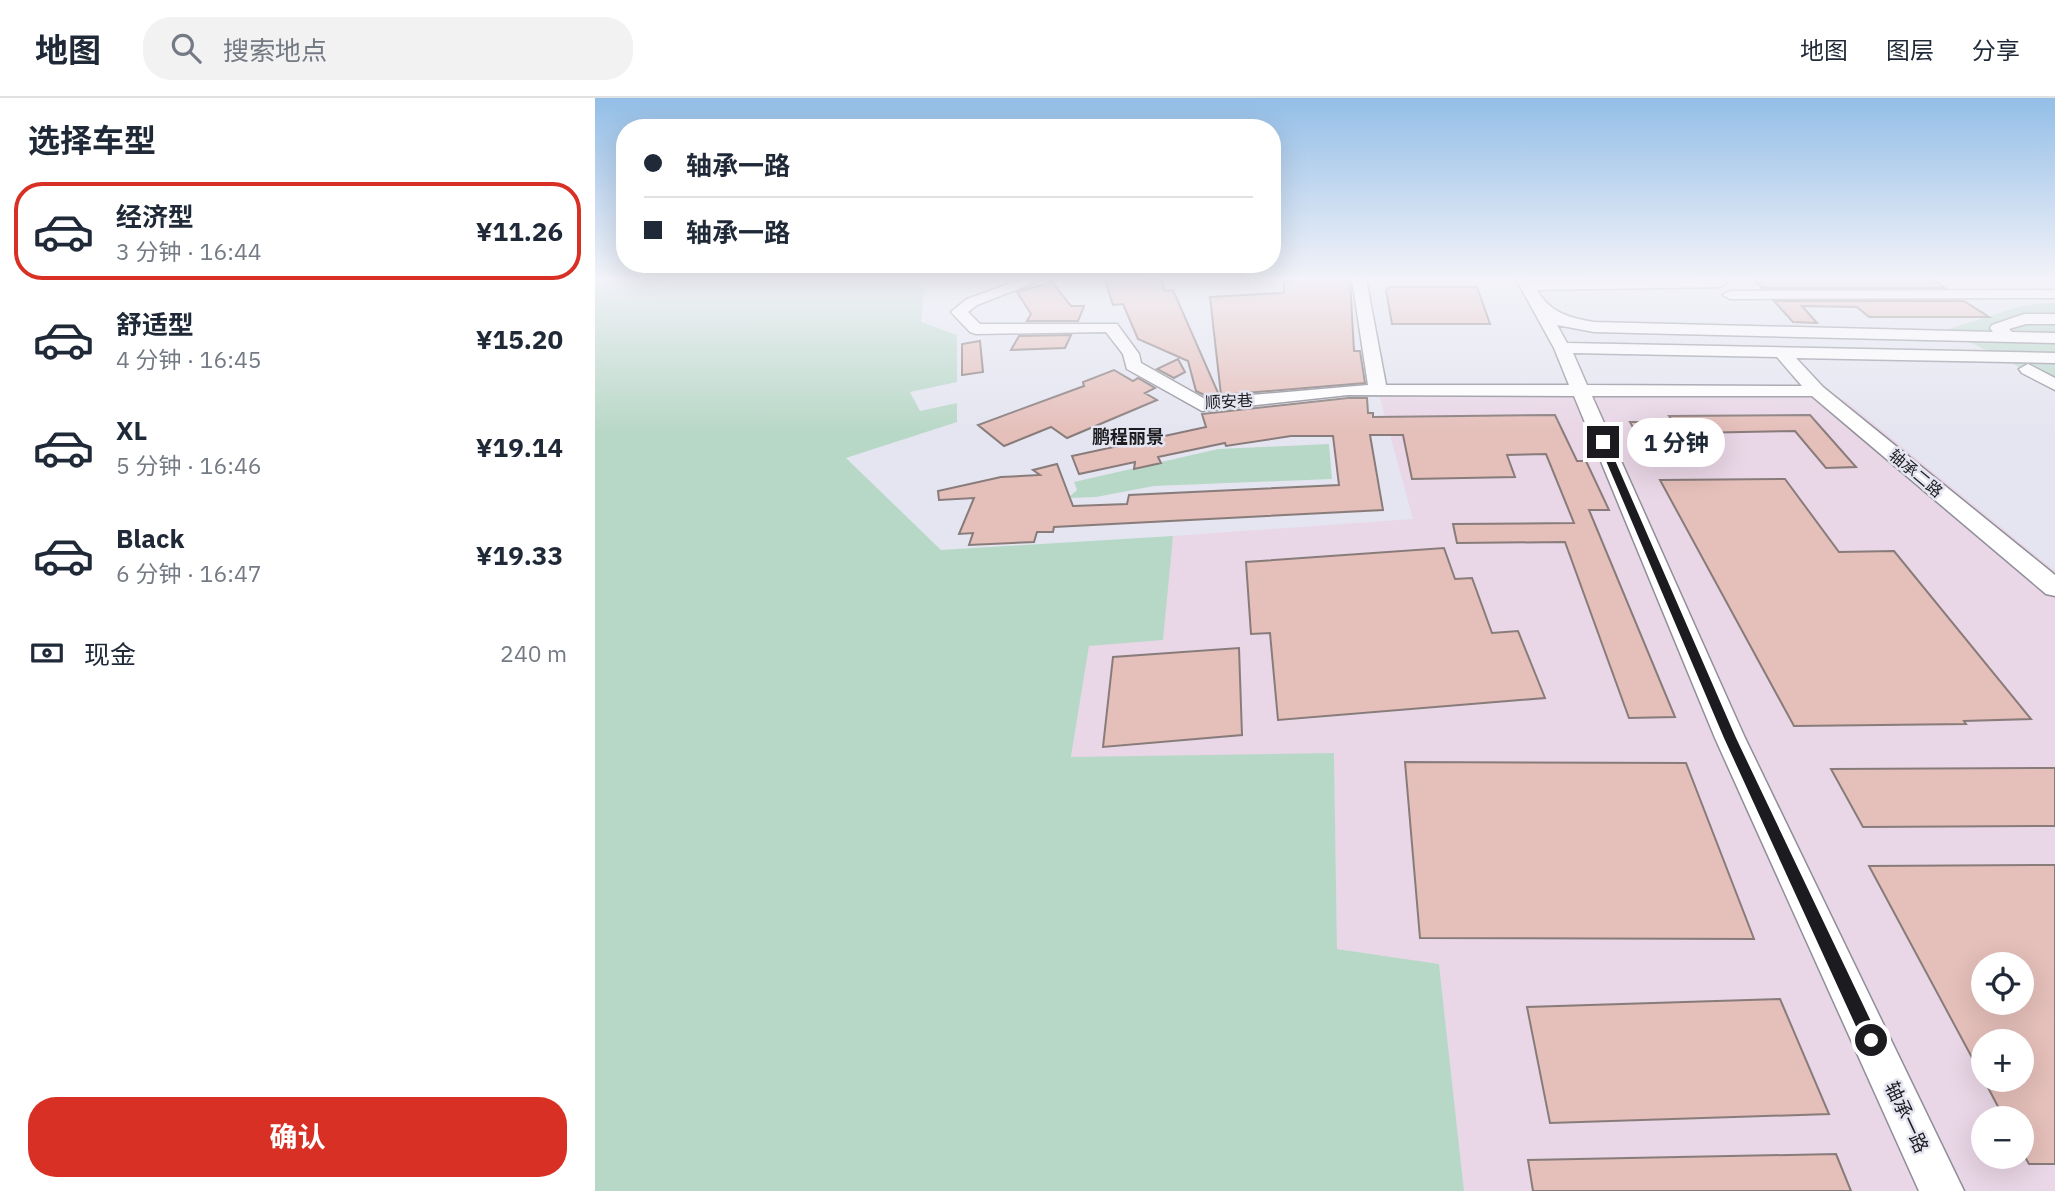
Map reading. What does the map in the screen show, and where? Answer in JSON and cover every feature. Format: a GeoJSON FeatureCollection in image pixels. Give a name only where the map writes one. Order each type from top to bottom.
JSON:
{"type":"FeatureCollection","features":[{"type":"Feature","properties":{"kind":"street","name":"顺安巷"},"geometry":{"type":"LineString","coordinates":[[1113,330],[1131,354],[1133,365],[1202,405],[1348,390],[1578,386],[1817,391]]}},
{"type":"Feature","properties":{"kind":"street"},"geometry":{"type":"LineString","coordinates":[[1368,330],[1378,391]]}},
{"type":"Feature","properties":{"kind":"street","name":"轴承一路"},"geometry":{"type":"LineString","coordinates":[[1553,330],[1730,738],[1942,1191]]}},
{"type":"Feature","properties":{"kind":"street"},"geometry":{"type":"LineString","coordinates":[[1624,330],[1922,363],[2054,371]]}},
{"type":"Feature","properties":{"kind":"street","name":"轴承二路"},"geometry":{"type":"LineString","coordinates":[[1762,330],[1817,391],[2055,588]]}},
{"type":"Feature","properties":{"kind":"street"},"geometry":{"type":"LineString","coordinates":[[2000,330],[2010,338]]}},
{"type":"Feature","properties":{"kind":"street"},"geometry":{"type":"LineString","coordinates":[[1578,386],[1592,364],[1613,356],[1776,346],[2055,338]]}},
{"type":"Feature","properties":{"kind":"street"},"geometry":{"type":"LineString","coordinates":[[1559,341],[1776,346],[2055,347]]}},
{"type":"Feature","properties":{"kind":"street"},"geometry":{"type":"LineString","coordinates":[[1776,346],[2054,371]]}},
{"type":"Feature","properties":{"kind":"shaded area"},"geometry":{"type":"Polygon","coordinates":[[[1378,391],[1817,391],[1846,401],[2055,571],[2055,1191],[1464,1191],[1439,964],[1337,949],[1334,754],[1071,758],[1089,646],[1168,577],[1173,536],[1413,519],[1378,391]]]}},
{"type":"Feature","properties":{"kind":"green space"},"geometry":{"type":"Polygon","coordinates":[[[595,330],[943,330],[957,335],[957,382],[910,392],[920,411],[957,403],[957,422],[846,458],[941,550],[1173,536],[1163,640],[1089,646],[1071,757],[1334,753],[1337,949],[1439,964],[1464,1191],[595,1191],[595,330]]]}},
{"type":"Feature","properties":{"kind":"green space"},"geometry":{"type":"Polygon","coordinates":[[[1946,330],[2055,330],[2055,385],[1946,330]]]}},
{"type":"Feature","properties":{"kind":"green space"},"geometry":{"type":"Polygon","coordinates":[[[1329,444],[1332,479],[1154,486],[1096,497],[1068,498],[1077,490],[1074,482],[1218,449],[1329,444]]]}},
{"type":"Feature","properties":{"kind":"building"},"geometry":{"type":"Polygon","coordinates":[[[1134,330],[1191,330],[1219,395],[1206,396],[1196,391],[1188,361],[1138,339],[1134,330]]]}},
{"type":"Feature","properties":{"kind":"building"},"geometry":{"type":"Polygon","coordinates":[[[1214,330],[1353,330],[1354,351],[1360,351],[1365,383],[1221,395],[1214,330]]]}},
{"type":"Feature","properties":{"kind":"building"},"geometry":{"type":"Polygon","coordinates":[[[1071,335],[1065,348],[1011,350],[1019,336],[1071,335]]]}},
{"type":"Feature","properties":{"kind":"building"},"geometry":{"type":"Polygon","coordinates":[[[980,341],[983,372],[962,375],[962,344],[980,341]]]}},
{"type":"Feature","properties":{"kind":"building"},"geometry":{"type":"Polygon","coordinates":[[[1178,359],[1185,372],[1174,378],[1157,369],[1178,359]]]}},
{"type":"Feature","properties":{"kind":"building"},"geometry":{"type":"Polygon","coordinates":[[[1114,370],[1133,381],[1138,378],[1155,388],[1145,393],[1157,400],[1067,438],[1051,427],[1004,446],[978,425],[1084,386],[1083,382],[1114,370]]]}},
{"type":"Feature","properties":{"kind":"building"},"geometry":{"type":"Polygon","coordinates":[[[1367,398],[1368,413],[1373,413],[1373,417],[1555,415],[1577,461],[1586,461],[1609,510],[1589,510],[1675,717],[1629,718],[1565,542],[1457,543],[1453,524],[1574,523],[1546,454],[1507,455],[1515,477],[1412,479],[1403,435],[1370,435],[1383,510],[1054,527],[1053,532],[1037,532],[1034,542],[969,545],[973,533],[959,534],[974,498],[939,500],[938,491],[1001,477],[1040,475],[1033,470],[1057,464],[1073,506],[1127,504],[1129,495],[1339,485],[1333,436],[1291,436],[1226,446],[1225,443],[1158,457],[1161,463],[1134,469],[1135,462],[1079,474],[1072,456],[1206,427],[1202,414],[1367,398]]]}},
{"type":"Feature","properties":{"kind":"building"},"geometry":{"type":"Polygon","coordinates":[[[1810,415],[1856,467],[1826,468],[1795,431],[1693,433],[1699,442],[1641,442],[1630,422],[1673,422],[1669,416],[1810,415]]]}},
{"type":"Feature","properties":{"kind":"building"},"geometry":{"type":"Polygon","coordinates":[[[1785,479],[1839,552],[1894,551],[2031,719],[1964,721],[1966,724],[1794,726],[1660,480],[1785,479]]]}},
{"type":"Feature","properties":{"kind":"building"},"geometry":{"type":"Polygon","coordinates":[[[1444,548],[1455,579],[1472,578],[1492,633],[1518,631],[1545,698],[1278,720],[1270,633],[1251,634],[1246,562],[1444,548]]]}},
{"type":"Feature","properties":{"kind":"building"},"geometry":{"type":"Polygon","coordinates":[[[1239,648],[1242,735],[1103,747],[1113,657],[1239,648]]]}},
{"type":"Feature","properties":{"kind":"building"},"geometry":{"type":"Polygon","coordinates":[[[1405,762],[1686,763],[1754,939],[1420,938],[1405,762]]]}},
{"type":"Feature","properties":{"kind":"building"},"geometry":{"type":"Polygon","coordinates":[[[2055,768],[2055,826],[1863,827],[1831,769],[2055,768]]]}},
{"type":"Feature","properties":{"kind":"building"},"geometry":{"type":"Polygon","coordinates":[[[2055,865],[2055,1164],[2034,1164],[2034,1106],[1998,1106],[1990,1092],[2034,1092],[2034,1029],[1971,1029],[1971,1056],[1869,866],[2055,865]]]}},
{"type":"Feature","properties":{"kind":"building"},"geometry":{"type":"Polygon","coordinates":[[[1780,999],[1829,1114],[1550,1123],[1527,1007],[1780,999]]]}},
{"type":"Feature","properties":{"kind":"building"},"geometry":{"type":"Polygon","coordinates":[[[1836,1154],[1851,1191],[1533,1191],[1528,1160],[1836,1154]]]}},
{"type":"Feature","properties":{"kind":"district","name":"鹏程丽景"},"geometry":{"type":"Point","coordinates":[1128,437]}},
{"type":"Feature","properties":{"kind":"route"},"geometry":{"type":"LineString","coordinates":[[1603,442],[1730,738],[1871,1040]]}}]}
